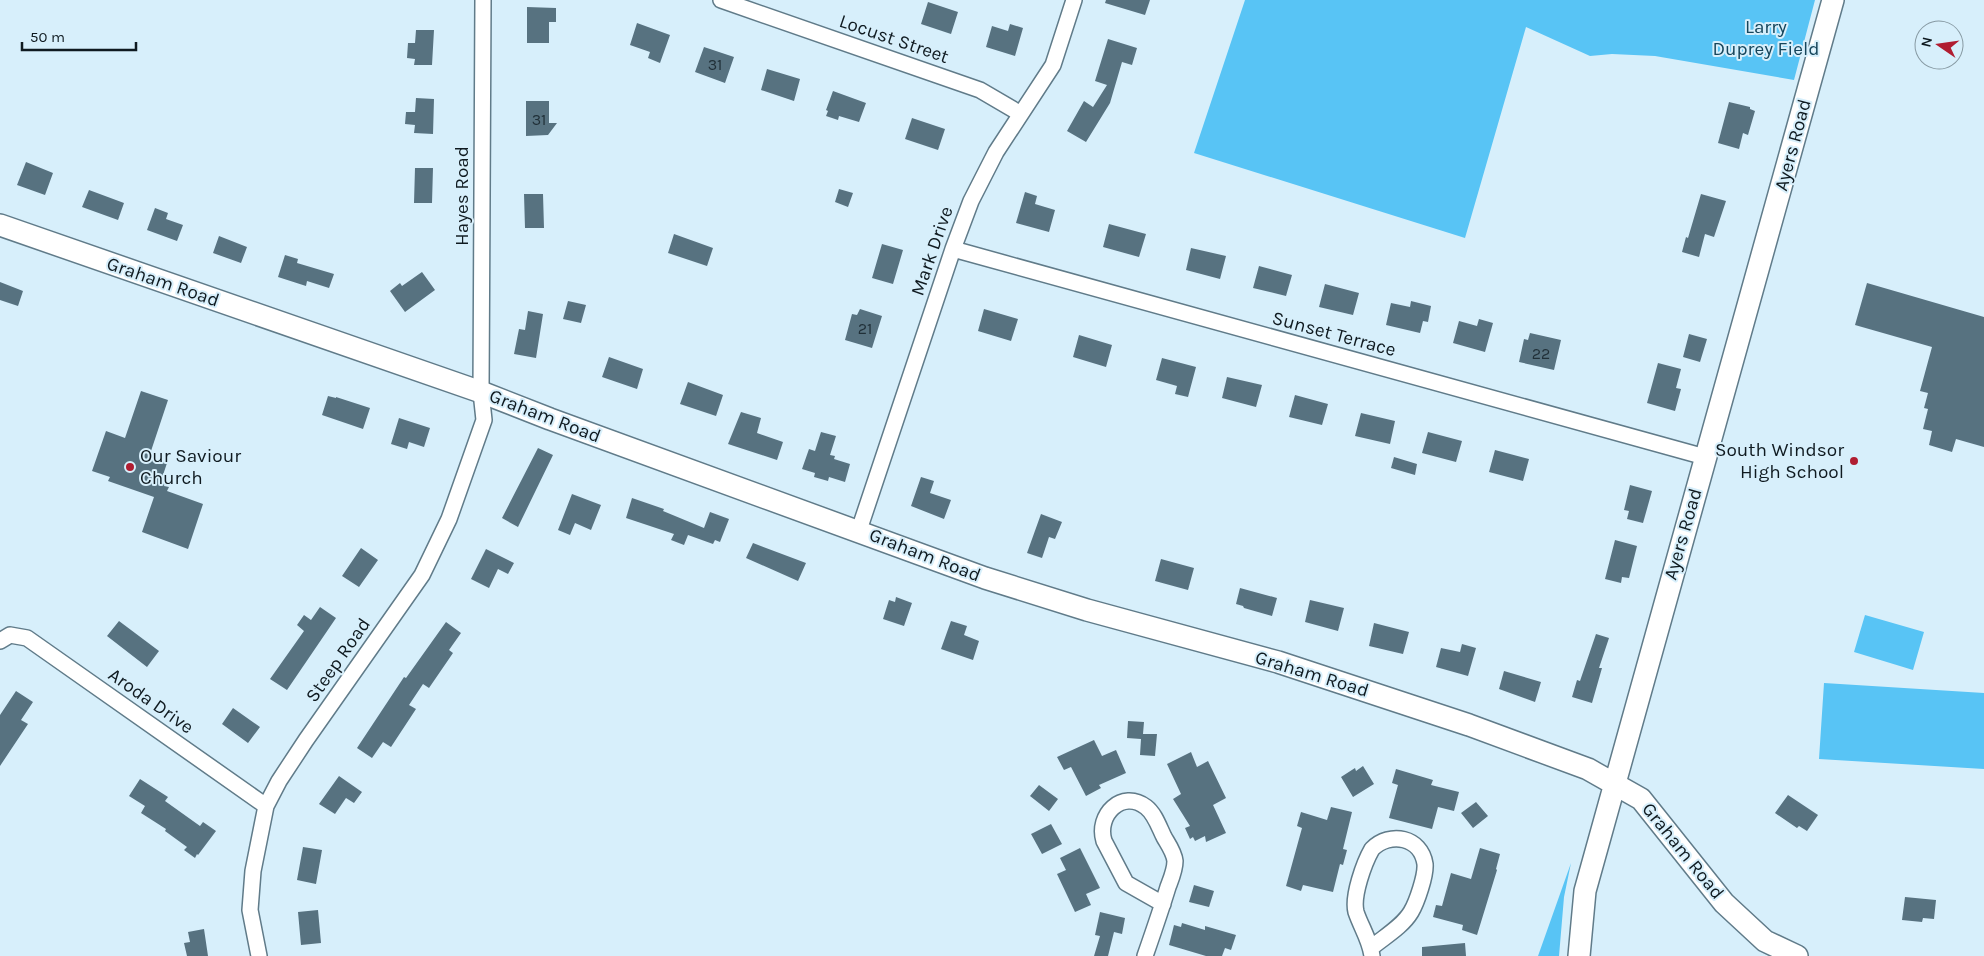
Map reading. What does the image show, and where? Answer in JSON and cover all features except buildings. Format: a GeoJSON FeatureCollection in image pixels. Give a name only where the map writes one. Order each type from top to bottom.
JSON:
{"type":"FeatureCollection","features":[{"type":"Feature","properties":{"kind":"street","name":"Hayes Road"},"geometry":{"type":"LineString","coordinates":[[481,392],[483,0]]}},
{"type":"Feature","properties":{"kind":"street","name":"Locust Street"},"geometry":{"type":"LineString","coordinates":[[721,0],[743,4],[980,90],[1021,114]]}},
{"type":"Feature","properties":{"kind":"street","name":"Mark Drive"},"geometry":{"type":"LineString","coordinates":[[859,530],[953,249],[971,201],[996,152],[1052,65],[1074,0]]}},
{"type":"Feature","properties":{"kind":"street","name":"Ayers Road"},"geometry":{"type":"LineString","coordinates":[[1579,956],[1585,891],[1833,0]]}},
{"type":"Feature","properties":{"kind":"street","name":"Graham Road"},"geometry":{"type":"LineString","coordinates":[[0,225],[481,392],[985,578],[1087,610],[1278,662],[1469,724],[1588,769],[1641,799],[1724,903],[1765,941],[1797,956]]}},
{"type":"Feature","properties":{"kind":"street","name":"Sunset Terrace"},"geometry":{"type":"LineString","coordinates":[[953,249],[1705,457]]}},
{"type":"Feature","properties":{"kind":"street","name":"Steep Road"},"geometry":{"type":"LineString","coordinates":[[259,956],[250,910],[253,871],[266,806],[279,781],[306,740],[422,575],[449,520],[484,420],[481,392]]}},
{"type":"Feature","properties":{"kind":"street","name":"Aroda Drive"},"geometry":{"type":"LineString","coordinates":[[5,638],[27,638],[266,806]]}},
{"type":"Feature","properties":{"kind":"street"},"geometry":{"type":"LineString","coordinates":[[1145,956],[1163,904],[1174,869],[1173,855],[1152,813],[1147,808],[1135,802],[1120,803],[1107,813],[1103,822],[1102,834],[1104,841],[1126,883],[1163,904]]}},
{"type":"Feature","properties":{"kind":"street"},"geometry":{"type":"LineString","coordinates":[[1391,838],[1405,839],[1418,848],[1424,862],[1423,877],[1414,907],[1401,923],[1371,952],[1355,906],[1357,890],[1372,849],[1391,838]]}},
{"type":"Feature","properties":{"kind":"green space","name":"Larry Duprey Field"},"geometry":{"type":"Polygon","coordinates":[[[1245,0],[1815,0],[1794,80],[1655,56],[1612,54],[1590,56],[1526,27],[1465,238],[1194,153],[1245,0]]]}},
{"type":"Feature","properties":{"kind":"green space"},"geometry":{"type":"Polygon","coordinates":[[[1865,615],[1924,632],[1913,670],[1854,652],[1865,615]]]}},
{"type":"Feature","properties":{"kind":"green space"},"geometry":{"type":"Polygon","coordinates":[[[1824,683],[1984,693],[1984,769],[1819,759],[1824,683]]]}},
{"type":"Feature","properties":{"kind":"green space"},"geometry":{"type":"Polygon","coordinates":[[[1571,863],[1564,897],[1559,956],[1538,956],[1571,863]]]}},
{"type":"Feature","properties":{"kind":"place","name":"South Windsor High School"},"geometry":{"type":"Point","coordinates":[1854,461]}},
{"type":"Feature","properties":{"kind":"place","name":"Our Saviour Church"},"geometry":{"type":"Point","coordinates":[130,467]}}]}
